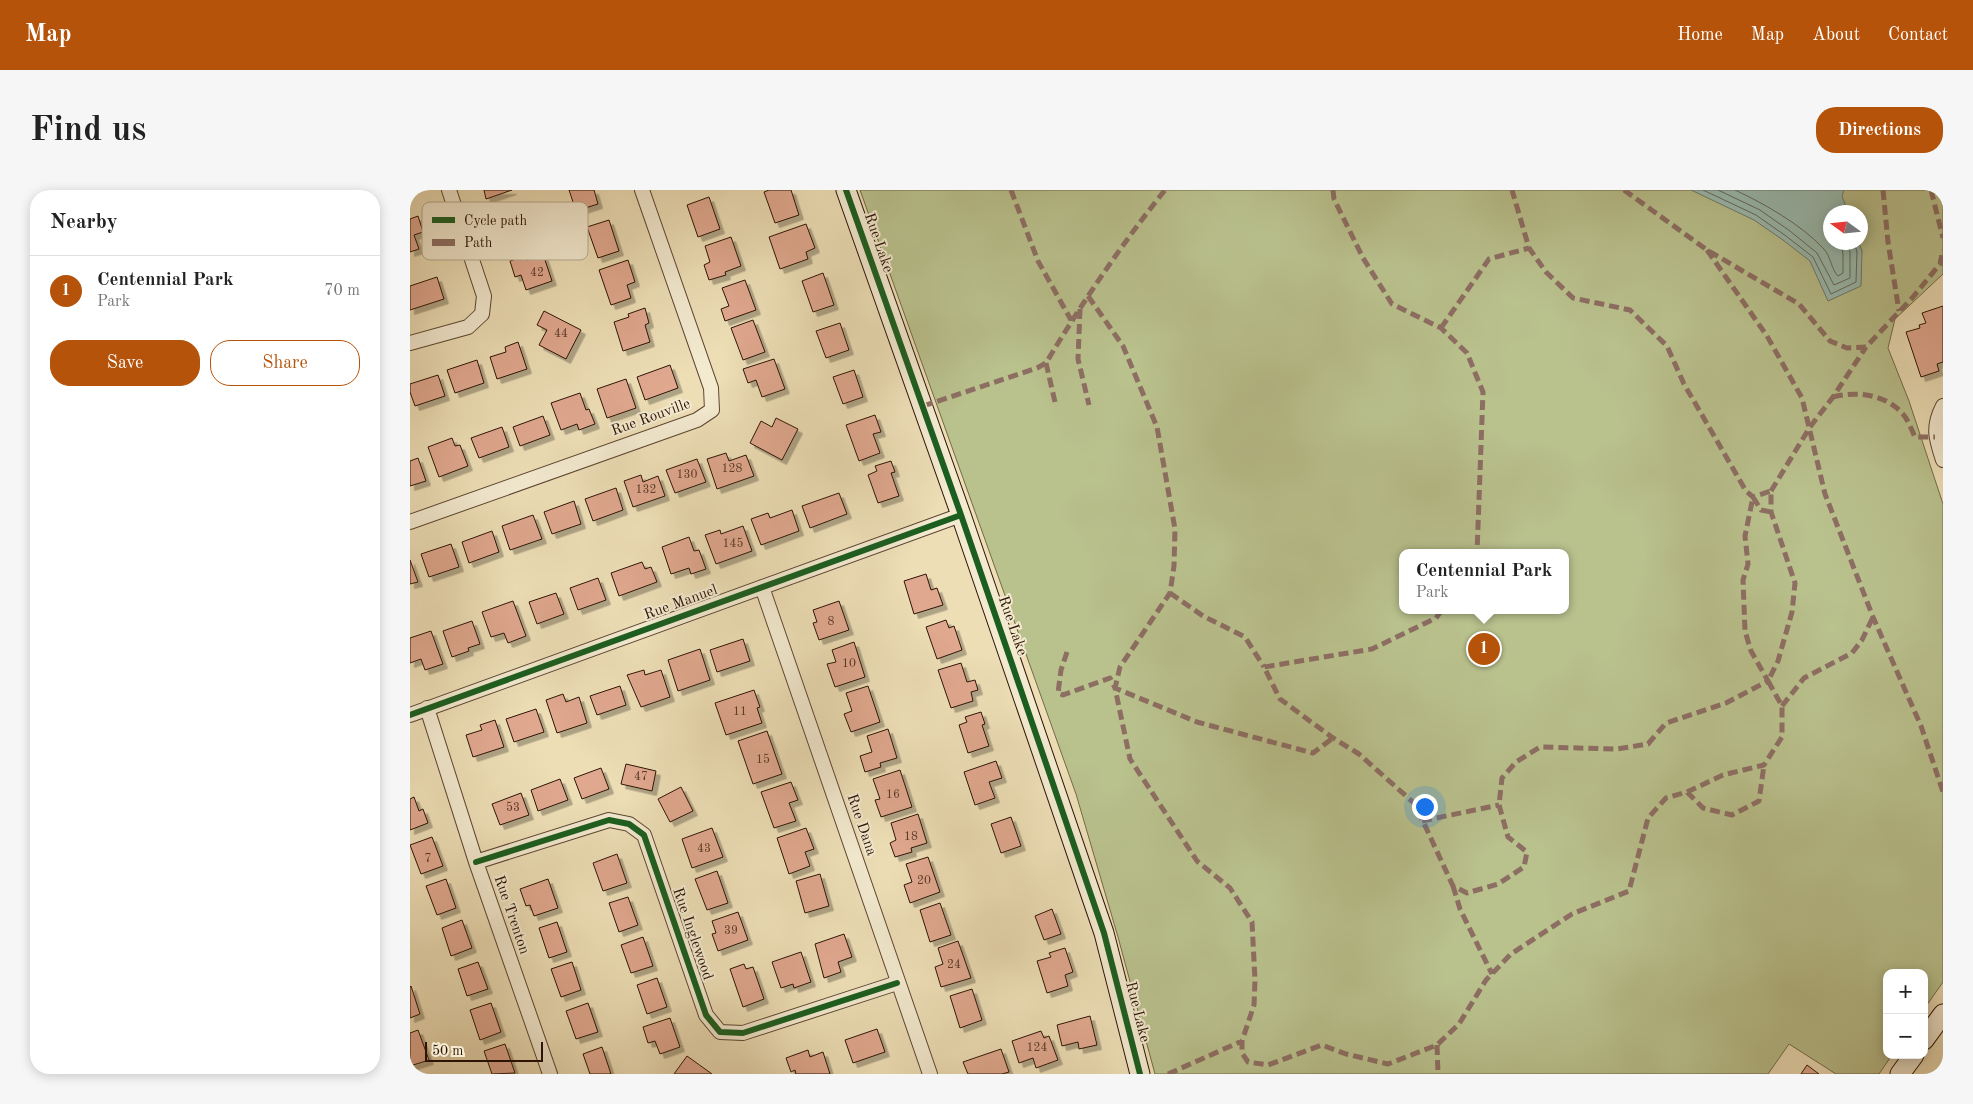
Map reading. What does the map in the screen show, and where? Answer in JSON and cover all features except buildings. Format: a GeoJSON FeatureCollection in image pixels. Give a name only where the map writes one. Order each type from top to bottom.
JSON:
{"type":"FeatureCollection","features":[{"type":"Feature","properties":{"kind":"street"},"geometry":{"type":"LineString","coordinates":[[449,190],[453,202]]}},
{"type":"Feature","properties":{"kind":"street","name":"Rue Rouville"},"geometry":{"type":"LineString","coordinates":[[410,522],[697,420],[712,410],[711,388],[642,190]]}},
{"type":"Feature","properties":{"kind":"street","name":"Rue Lake"},"geometry":{"type":"LineString","coordinates":[[846,190],[961,515],[1104,934],[1137,1073]]}},
{"type":"Feature","properties":{"kind":"street"},"geometry":{"type":"LineString","coordinates":[[410,343],[468,327],[482,314],[484,296],[472,260]]}},
{"type":"Feature","properties":{"kind":"street"},"geometry":{"type":"LineString","coordinates":[[1943,406],[1937,417],[1935,437],[1943,460]]}},
{"type":"Feature","properties":{"kind":"street","name":"Rue Manuel"},"geometry":{"type":"LineString","coordinates":[[410,714],[961,515]]}},
{"type":"Feature","properties":{"kind":"street","name":"Rue Dana"},"geometry":{"type":"LineString","coordinates":[[762,587],[897,983],[930,1074]]}},
{"type":"Feature","properties":{"kind":"street","name":"Rue Trenton"},"geometry":{"type":"LineString","coordinates":[[427,708],[476,862],[550,1074]]}},
{"type":"Feature","properties":{"kind":"street","name":"Rue Inglewood"},"geometry":{"type":"LineString","coordinates":[[476,862],[609,820],[629,824],[644,835],[706,1015],[720,1032],[743,1033],[897,983]]}},
{"type":"Feature","properties":{"kind":"street"},"geometry":{"type":"LineString","coordinates":[[1928,1035],[1943,1014]]}},
{"type":"Feature","properties":{"kind":"street"},"geometry":{"type":"LineString","coordinates":[[1900,1074],[1911,1059]]}},
{"type":"Feature","properties":{"kind":"green space"},"geometry":{"type":"Polygon","coordinates":[[[860,190],[1943,190],[1943,274],[1895,319],[1888,348],[1909,401],[1943,504],[1943,982],[1928,1003],[1928,969],[1883,969],[1883,1059],[1889,1059],[1879,1074],[1836,1074],[1789,1044],[1768,1074],[1155,1074],[1118,937],[1076,794],[860,190]]]}},
{"type":"Feature","properties":{"kind":"water"},"geometry":{"type":"Polygon","coordinates":[[[1691,190],[1844,190],[1842,196],[1845,205],[1823,205],[1823,250],[1862,250],[1861,286],[1828,301],[1810,261],[1754,220],[1691,190]]]}},
{"type":"Feature","properties":{"kind":"marked path"},"geometry":{"type":"LineString","coordinates":[[1011,190],[1038,261],[1071,320]]}},
{"type":"Feature","properties":{"kind":"marked path"},"geometry":{"type":"LineString","coordinates":[[923,406],[1037,368],[1046,363],[1102,275],[1165,190]]}},
{"type":"Feature","properties":{"kind":"marked path"},"geometry":{"type":"LineString","coordinates":[[1333,190],[1334,199],[1363,258],[1392,304],[1441,328],[1467,353],[1483,392],[1477,549]]}},
{"type":"Feature","properties":{"kind":"marked path"},"geometry":{"type":"LineString","coordinates":[[1088,296],[1123,346],[1157,427],[1175,529],[1174,566],[1170,593],[1120,667],[1115,688],[1130,759],[1197,861],[1230,888],[1252,922],[1255,980],[1254,1005],[1242,1041],[1242,1053],[1248,1062],[1268,1065],[1322,1045],[1346,1054],[1388,1064],[1437,1045],[1459,1024],[1486,980],[1511,954],[1572,914],[1629,891],[1648,818],[1666,798],[1687,792],[1723,775],[1764,765],[1782,737],[1782,706],[1768,681],[1778,661],[1792,612],[1795,583],[1771,512],[1771,491],[1753,497],[1746,491],[1684,384],[1667,346],[1630,310],[1573,298],[1546,272],[1529,248],[1512,190]]}},
{"type":"Feature","properties":{"kind":"marked path"},"geometry":{"type":"LineString","coordinates":[[1624,190],[1707,250],[1799,304],[1830,341],[1847,348],[1866,347],[1913,297],[1940,264],[1943,250]]}},
{"type":"Feature","properties":{"kind":"marked path"},"geometry":{"type":"LineString","coordinates":[[1883,190],[1888,242],[1899,311]]}},
{"type":"Feature","properties":{"kind":"marked path"},"geometry":{"type":"LineString","coordinates":[[1931,190],[1943,238]]}},
{"type":"Feature","properties":{"kind":"marked path"},"geometry":{"type":"LineString","coordinates":[[1441,328],[1489,259],[1529,248]]}},
{"type":"Feature","properties":{"kind":"marked path"},"geometry":{"type":"LineString","coordinates":[[1707,250],[1767,336],[1802,398],[1825,494],[1873,617],[1921,726],[1943,792]]}},
{"type":"Feature","properties":{"kind":"marked path"},"geometry":{"type":"LineString","coordinates":[[1080,309],[1078,359],[1089,405]]}},
{"type":"Feature","properties":{"kind":"marked path"},"geometry":{"type":"LineString","coordinates":[[1771,491],[1810,427],[1833,397],[1866,347]]}},
{"type":"Feature","properties":{"kind":"marked path"},"geometry":{"type":"LineString","coordinates":[[1046,363],[1055,402]]}},
{"type":"Feature","properties":{"kind":"marked path"},"geometry":{"type":"LineString","coordinates":[[1833,397],[1860,394],[1879,398],[1902,413],[1915,437],[1935,437]]}},
{"type":"Feature","properties":{"kind":"marked path"},"geometry":{"type":"LineString","coordinates":[[1753,497],[1761,510],[1771,512]]}},
{"type":"Feature","properties":{"kind":"marked path"},"geometry":{"type":"LineString","coordinates":[[1439,614],[1436,618],[1372,649],[1264,667],[1280,699],[1333,738],[1359,754],[1415,804],[1453,886],[1467,893],[1498,884],[1524,867],[1527,852],[1508,837],[1499,805],[1502,778],[1516,762],[1540,747],[1617,749],[1648,744],[1666,723],[1726,703],[1768,681],[1751,651],[1745,631],[1743,580],[1748,564],[1745,536],[1753,497]]}},
{"type":"Feature","properties":{"kind":"marked path"},"geometry":{"type":"LineString","coordinates":[[1170,593],[1203,616],[1245,637],[1264,667]]}},
{"type":"Feature","properties":{"kind":"marked path"},"geometry":{"type":"LineString","coordinates":[[1782,706],[1804,678],[1852,653],[1862,640],[1873,617]]}},
{"type":"Feature","properties":{"kind":"marked path"},"geometry":{"type":"LineString","coordinates":[[1067,652],[1061,670],[1058,693],[1063,695],[1110,678],[1115,688],[1197,722],[1313,753],[1333,738]]}},
{"type":"Feature","properties":{"kind":"marked path"},"geometry":{"type":"LineString","coordinates":[[1687,792],[1703,808],[1732,815],[1759,801],[1764,765]]}},
{"type":"Feature","properties":{"kind":"marked path"},"geometry":{"type":"LineString","coordinates":[[1422,821],[1499,805]]}},
{"type":"Feature","properties":{"kind":"marked path"},"geometry":{"type":"LineString","coordinates":[[1453,886],[1460,909],[1492,974]]}},
{"type":"Feature","properties":{"kind":"marked path"},"geometry":{"type":"LineString","coordinates":[[1168,1074],[1242,1041]]}},
{"type":"Feature","properties":{"kind":"marked path"},"geometry":{"type":"LineString","coordinates":[[1437,1045],[1438,1074]]}},
{"type":"Feature","properties":{"kind":"cycle path"},"geometry":{"type":"LineString","coordinates":[[846,190],[961,515],[1104,933],[1140,1074]]}},
{"type":"Feature","properties":{"kind":"cycle path"},"geometry":{"type":"LineString","coordinates":[[410,715],[961,515]]}},
{"type":"Feature","properties":{"kind":"cycle path"},"geometry":{"type":"LineString","coordinates":[[476,862],[609,820],[629,824],[644,835],[706,1015],[720,1032],[743,1033],[897,983]]}},
{"type":"Feature","properties":{"kind":"place","name":"Centennial Park"},"geometry":{"type":"Point","coordinates":[1484,649]}}]}
